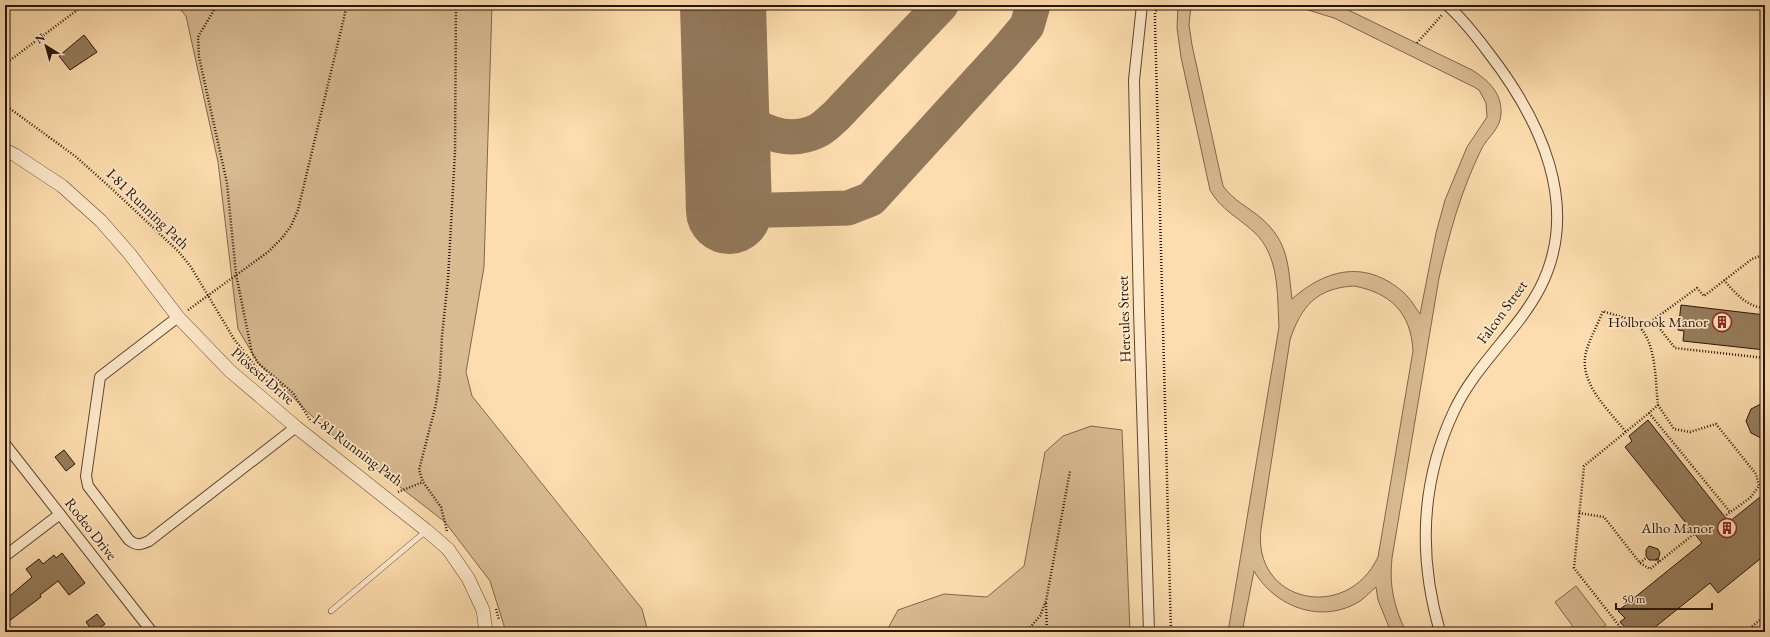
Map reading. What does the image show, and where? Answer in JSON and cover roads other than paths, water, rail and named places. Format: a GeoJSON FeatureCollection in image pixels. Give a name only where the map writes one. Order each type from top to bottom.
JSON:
{"type":"FeatureCollection","features":[{"type":"Feature","properties":{"kind":"street","name":"Hercules Street"},"geometry":{"type":"LineString","coordinates":[[1142,5],[1134,80],[1139,310],[1150,632]]}},
{"type":"Feature","properties":{"kind":"street","name":"Falcon Street"},"geometry":{"type":"LineString","coordinates":[[1440,632],[1429,587],[1425,553],[1427,504],[1436,458],[1454,409],[1467,386],[1482,364],[1513,327],[1540,287],[1554,250],[1558,214],[1557,195],[1550,168],[1538,134],[1527,110],[1493,59],[1448,6]]}},
{"type":"Feature","properties":{"kind":"street","name":"Plosesti Drive"},"geometry":{"type":"LineString","coordinates":[[5,150],[62,186],[101,221],[129,252],[178,317],[230,371],[296,427],[448,549],[468,578],[483,610],[486,632]]}},
{"type":"Feature","properties":{"kind":"street"},"geometry":{"type":"LineString","coordinates":[[178,317],[100,377],[86,476],[88,486],[129,540],[135,544],[141,545],[149,541],[296,427]]}},
{"type":"Feature","properties":{"kind":"street","name":"Rodeo Drive"},"geometry":{"type":"LineString","coordinates":[[5,444],[152,632]]}},
{"type":"Feature","properties":{"kind":"street"},"geometry":{"type":"LineString","coordinates":[[5,556],[60,514]]}},
{"type":"Feature","properties":{"kind":"lane"},"geometry":{"type":"LineString","coordinates":[[331,611],[426,530]]}},
{"type":"Feature","properties":{"kind":"place","name":"Holbrook Manor"},"geometry":{"type":"Point","coordinates":[1722,322]}},
{"type":"Feature","properties":{"kind":"place","name":"Alho Manor"},"geometry":{"type":"Point","coordinates":[1727,528]}}]}
